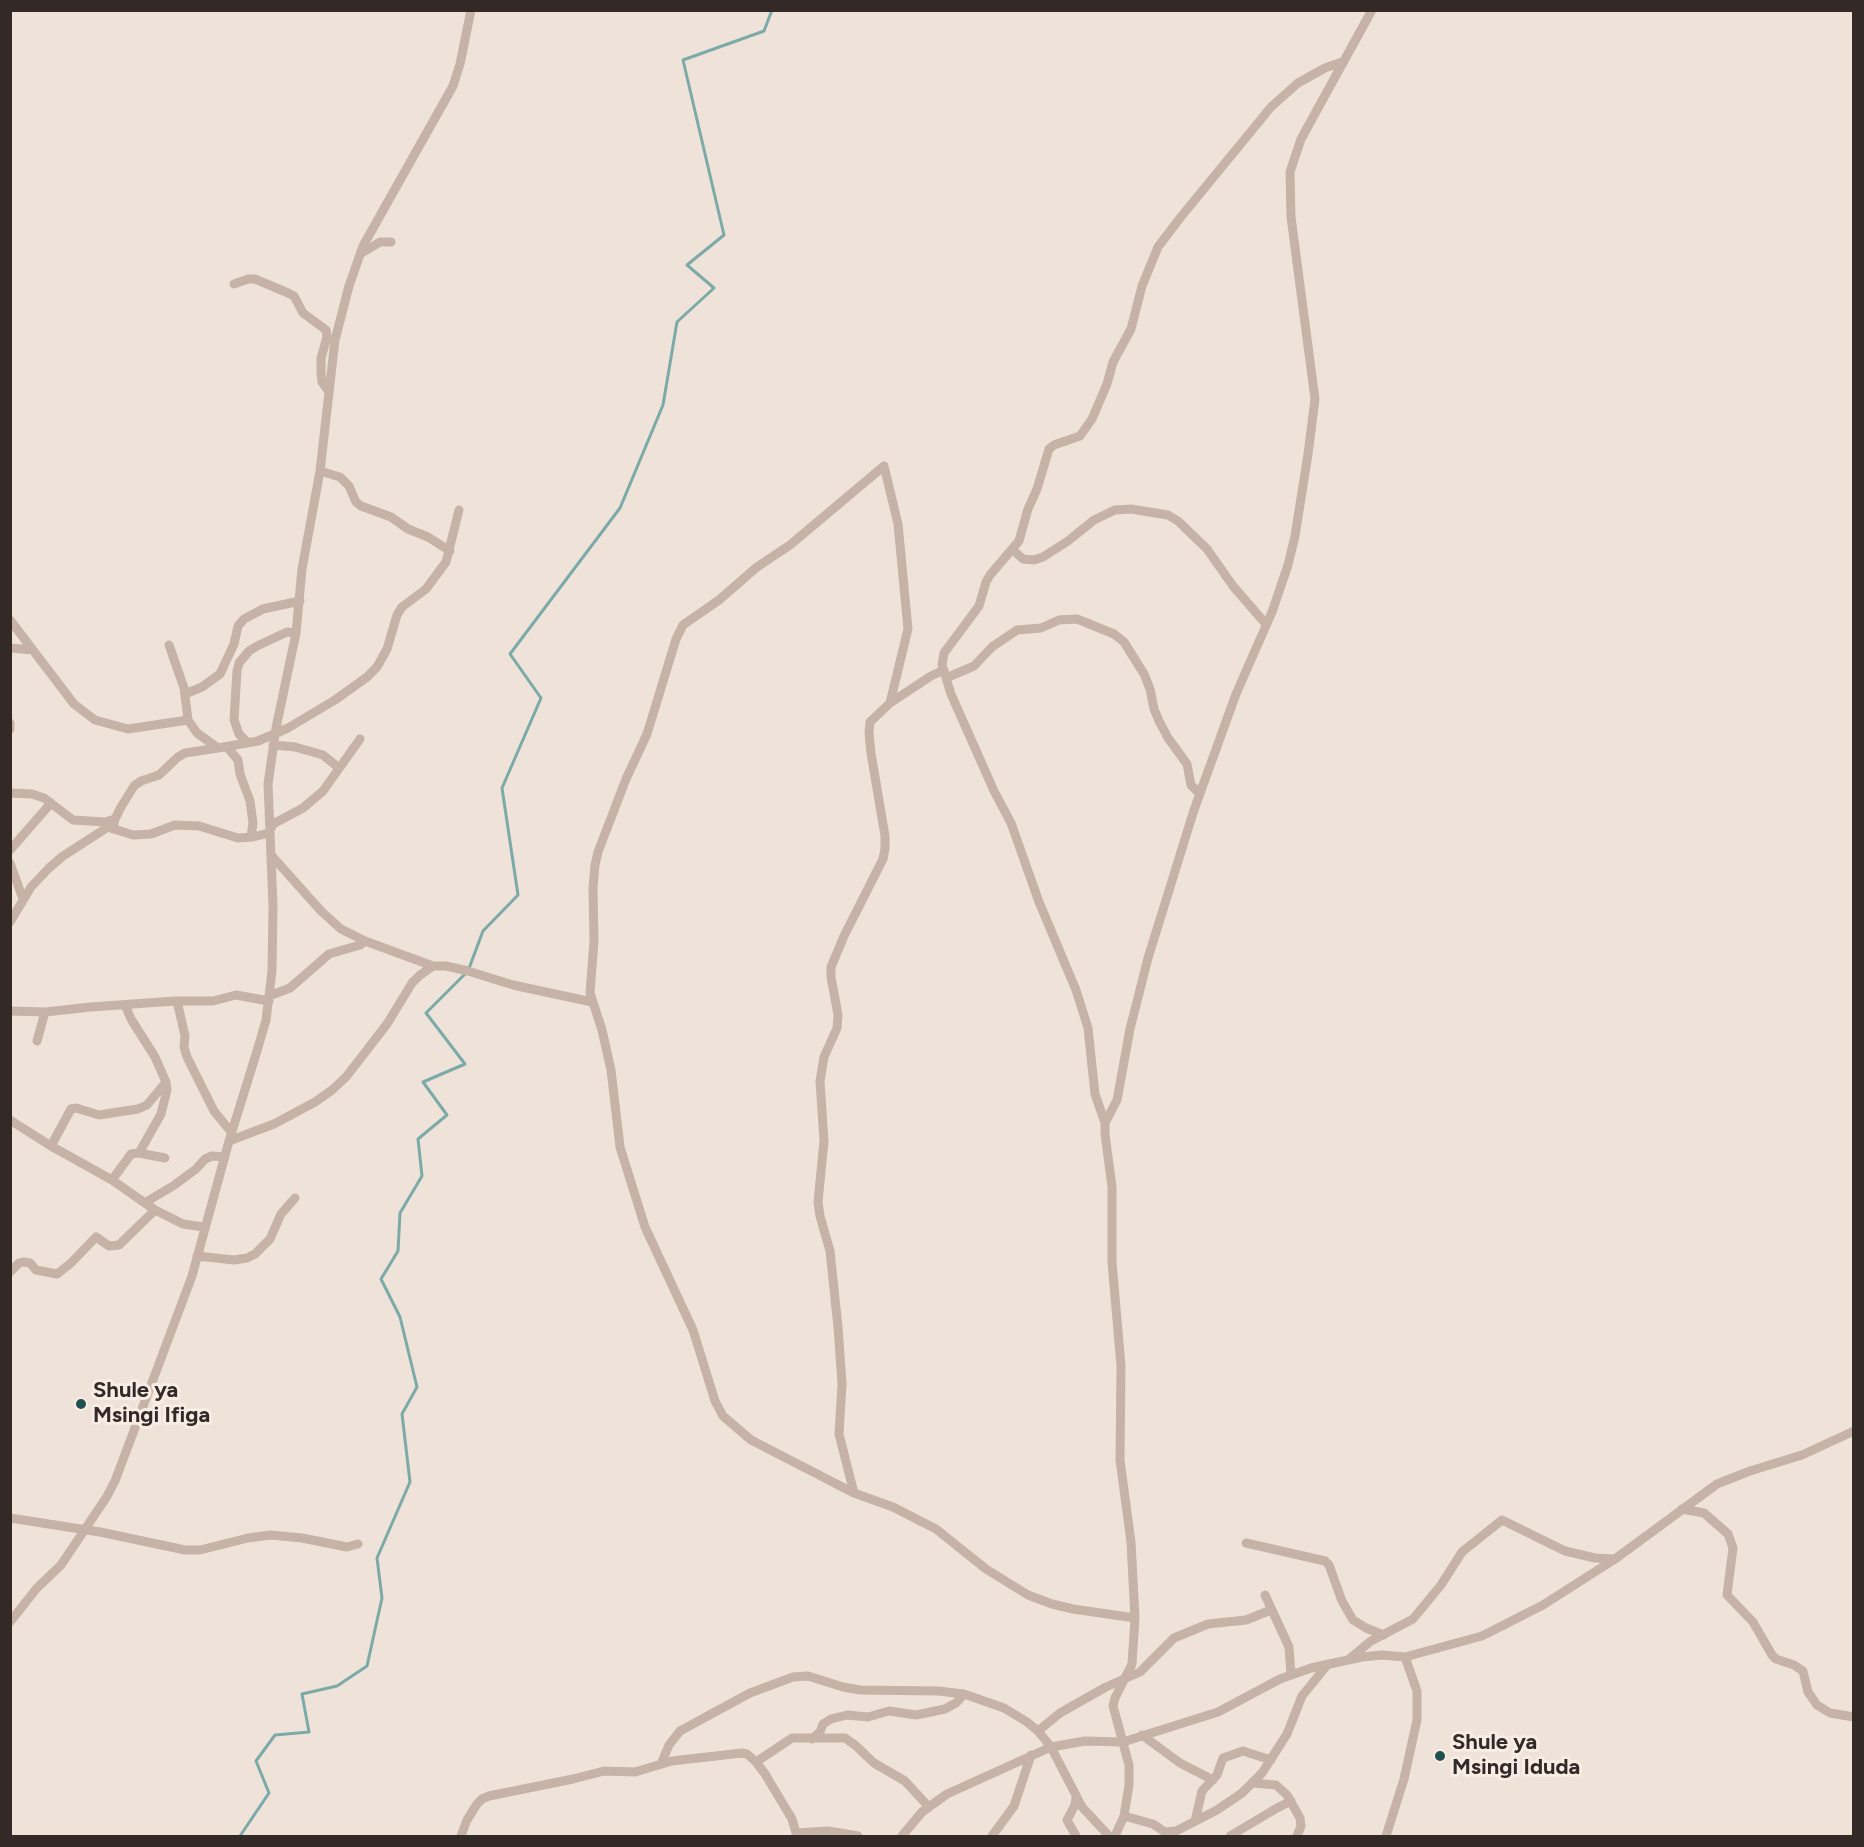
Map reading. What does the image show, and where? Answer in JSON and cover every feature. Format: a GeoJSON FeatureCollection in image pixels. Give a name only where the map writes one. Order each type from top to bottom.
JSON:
{"type":"FeatureCollection","features":[{"type":"Feature","properties":{"kind":"street"},"geometry":{"type":"LineString","coordinates":[[10,1622],[37,1588],[61,1565],[86,1531],[115,1480],[192,1276],[230,1137],[257,1051],[269,998],[272,971],[273,906],[268,784],[274,740],[296,633],[304,558],[320,471],[335,340],[360,254],[453,86],[471,10]]}},
{"type":"Feature","properties":{"kind":"street"},"geometry":{"type":"LineString","coordinates":[[1105,1123],[1117,1100],[1130,1029],[1148,958],[1200,793],[1236,694],[1265,623],[1272,612],[1295,536],[1314,410],[1314,385],[1291,217],[1290,172],[1301,139],[1372,10]]}},
{"type":"Feature","properties":{"kind":"street"},"geometry":{"type":"LineString","coordinates":[[1115,1836],[1124,1816],[1129,1785],[1129,1765],[1113,1706],[1132,1664],[1136,1618],[1131,1542],[1120,1460],[1121,1366],[1112,1262],[1112,1187],[1105,1123],[1095,1094],[1088,1028],[1076,990],[1036,896],[1011,823],[964,726],[945,674],[944,653],[979,606],[990,575],[1013,550],[1023,533],[1028,509],[1037,489],[1049,449],[1080,436],[1096,412],[1113,362],[1131,329],[1142,286],[1158,247],[1272,107],[1298,83],[1325,68],[1342,62]]}},
{"type":"Feature","properties":{"kind":"street"},"geometry":{"type":"LineString","coordinates":[[360,254],[380,242],[391,242]]}},
{"type":"Feature","properties":{"kind":"street"},"geometry":{"type":"LineString","coordinates":[[234,284],[255,279],[288,292],[294,296],[303,313],[326,330],[327,338],[321,358],[321,373],[322,382],[329,392]]}},
{"type":"Feature","properties":{"kind":"street"},"geometry":{"type":"LineString","coordinates":[[890,703],[908,623],[899,531],[884,466],[804,534],[757,567],[719,600],[682,625],[651,724],[626,779],[594,865],[594,941],[590,979],[592,1002],[608,1054],[617,1134],[628,1179],[645,1227],[690,1323],[710,1389],[720,1412],[751,1440],[854,1493],[893,1507],[936,1529],[986,1569],[1028,1595],[1073,1609],[1136,1618]]}},
{"type":"Feature","properties":{"kind":"street"},"geometry":{"type":"LineString","coordinates":[[320,471],[340,477],[349,486],[356,502],[361,506],[391,517],[408,529],[428,537],[450,551]]}},
{"type":"Feature","properties":{"kind":"street"},"geometry":{"type":"LineString","coordinates":[[1013,550],[1023,559],[1034,560],[1043,557],[1094,520],[1115,510],[1131,509],[1168,515],[1178,521],[1207,549],[1233,586],[1265,623]]}},
{"type":"Feature","properties":{"kind":"street"},"geometry":{"type":"LineString","coordinates":[[274,740],[335,700],[372,672],[387,649],[397,615],[402,607],[426,589],[446,562],[459,510]]}},
{"type":"Feature","properties":{"kind":"street"},"geometry":{"type":"LineString","coordinates":[[185,694],[202,687],[220,674],[234,644],[238,626],[244,619],[263,609],[300,601]]}},
{"type":"Feature","properties":{"kind":"street"},"geometry":{"type":"LineString","coordinates":[[10,620],[13,628],[33,650],[74,704],[95,720],[128,729],[188,720]]}},
{"type":"Feature","properties":{"kind":"street"},"geometry":{"type":"LineString","coordinates":[[854,1493],[839,1434],[842,1384],[837,1317],[830,1251],[818,1202],[824,1141],[820,1081],[825,1057],[837,1028],[838,1016],[831,967],[883,859],[885,849],[869,733],[870,722],[890,703],[931,676],[968,669],[992,647],[1017,630],[1041,628],[1059,620],[1077,620],[1114,634],[1124,642],[1144,674],[1159,721],[1189,768],[1191,785],[1200,793]]}},
{"type":"Feature","properties":{"kind":"street"},"geometry":{"type":"LineString","coordinates":[[249,743],[239,734],[234,720],[239,663],[249,651],[257,646],[288,632],[296,633]]}},
{"type":"Feature","properties":{"kind":"street"},"geometry":{"type":"LineString","coordinates":[[169,645],[185,694],[188,720],[197,733],[238,760],[240,774],[250,801],[253,823],[251,837]]}},
{"type":"Feature","properties":{"kind":"street"},"geometry":{"type":"LineString","coordinates":[[10,648],[33,650]]}},
{"type":"Feature","properties":{"kind":"street"},"geometry":{"type":"LineString","coordinates":[[10,723],[10,729]]}},
{"type":"Feature","properties":{"kind":"street"},"geometry":{"type":"LineString","coordinates":[[269,833],[273,824],[303,808],[323,791],[360,739]]}},
{"type":"Feature","properties":{"kind":"street"},"geometry":{"type":"LineString","coordinates":[[10,922],[23,899],[38,880],[63,856],[114,824],[134,786],[159,775],[185,753],[274,740],[323,755],[339,768]]}},
{"type":"Feature","properties":{"kind":"street"},"geometry":{"type":"LineString","coordinates":[[10,793],[33,794],[44,798],[73,820],[114,824],[125,834],[151,834],[175,825],[199,826],[238,838],[269,833]]}},
{"type":"Feature","properties":{"kind":"street"},"geometry":{"type":"LineString","coordinates":[[10,850],[51,803]]}},
{"type":"Feature","properties":{"kind":"street"},"geometry":{"type":"LineString","coordinates":[[270,854],[328,918],[348,933],[365,941],[433,966],[446,966],[513,985],[592,1002]]}},
{"type":"Feature","properties":{"kind":"street"},"geometry":{"type":"LineString","coordinates":[[10,863],[23,899]]}},
{"type":"Feature","properties":{"kind":"street"},"geometry":{"type":"LineString","coordinates":[[10,1011],[45,1012],[177,1001],[213,1001],[236,995],[269,998],[290,988],[329,954],[360,945],[365,941]]}},
{"type":"Feature","properties":{"kind":"street"},"geometry":{"type":"LineString","coordinates":[[230,1137],[274,1124],[332,1090],[346,1077],[387,1024],[412,983],[433,966]]}},
{"type":"Feature","properties":{"kind":"street"},"geometry":{"type":"LineString","coordinates":[[177,1001],[185,1036],[184,1047],[187,1058],[230,1137]]}},
{"type":"Feature","properties":{"kind":"street"},"geometry":{"type":"LineString","coordinates":[[124,1005],[148,1043],[166,1082],[165,1104],[139,1153]]}},
{"type":"Feature","properties":{"kind":"street"},"geometry":{"type":"LineString","coordinates":[[37,1041],[45,1012]]}},
{"type":"Feature","properties":{"kind":"street"},"geometry":{"type":"LineString","coordinates":[[51,1146],[71,1109],[76,1107],[99,1115],[138,1109],[147,1105],[166,1082]]}},
{"type":"Feature","properties":{"kind":"street"},"geometry":{"type":"LineString","coordinates":[[10,1120],[112,1180],[155,1210],[183,1224],[204,1227]]}},
{"type":"Feature","properties":{"kind":"street"},"geometry":{"type":"LineString","coordinates":[[112,1180],[128,1156],[139,1153],[165,1158]]}},
{"type":"Feature","properties":{"kind":"street"},"geometry":{"type":"LineString","coordinates":[[146,1202],[173,1186],[196,1169],[205,1159],[212,1156],[225,1156]]}},
{"type":"Feature","properties":{"kind":"street"},"geometry":{"type":"LineString","coordinates":[[197,1256],[234,1260],[255,1254],[270,1239],[281,1214],[295,1198]]}},
{"type":"Feature","properties":{"kind":"street"},"geometry":{"type":"LineString","coordinates":[[10,1272],[19,1263],[30,1263],[36,1270],[57,1274],[66,1268],[96,1237],[109,1246],[119,1245],[155,1210]]}},
{"type":"Feature","properties":{"kind":"street"},"geometry":{"type":"LineString","coordinates":[[902,1836],[928,1806],[965,1785],[1051,1747],[1085,1742],[1123,1742],[1218,1712],[1291,1674],[1328,1664],[1382,1655],[1405,1657],[1458,1644],[1502,1627],[1551,1600],[1615,1559],[1706,1491],[1726,1480],[1802,1455],[1854,1431]]}},
{"type":"Feature","properties":{"kind":"street"},"geometry":{"type":"LineString","coordinates":[[1682,1509],[1704,1513],[1728,1534],[1733,1548],[1727,1595],[1753,1622],[1772,1655],[1803,1671],[1808,1692],[1817,1705],[1830,1713],[1854,1717]]}},
{"type":"Feature","properties":{"kind":"street"},"geometry":{"type":"LineString","coordinates":[[10,1518],[189,1550],[270,1536],[303,1538],[347,1546],[358,1544]]}},
{"type":"Feature","properties":{"kind":"street"},"geometry":{"type":"LineString","coordinates":[[1347,1661],[1364,1646],[1417,1616],[1441,1586],[1462,1552],[1502,1520],[1565,1551],[1595,1558],[1615,1559]]}},
{"type":"Feature","properties":{"kind":"street"},"geometry":{"type":"LineString","coordinates":[[1246,1543],[1324,1561],[1329,1565],[1342,1601],[1353,1620],[1365,1628],[1384,1635]]}},
{"type":"Feature","properties":{"kind":"street"},"geometry":{"type":"LineString","coordinates":[[1265,1595],[1289,1647],[1291,1674]]}},
{"type":"Feature","properties":{"kind":"street"},"geometry":{"type":"LineString","coordinates":[[1038,1731],[1060,1713],[1106,1687],[1140,1672],[1168,1643],[1183,1634],[1208,1624],[1246,1620],[1271,1610]]}},
{"type":"Feature","properties":{"kind":"street"},"geometry":{"type":"LineString","coordinates":[[1386,1836],[1404,1779],[1417,1720],[1417,1691],[1405,1657]]}},
{"type":"Feature","properties":{"kind":"street"},"geometry":{"type":"LineString","coordinates":[[1124,1816],[1146,1821],[1168,1834],[1229,1803],[1253,1783],[1271,1760],[1291,1726],[1302,1696],[1328,1664]]}},
{"type":"Feature","properties":{"kind":"street"},"geometry":{"type":"LineString","coordinates":[[661,1764],[669,1745],[680,1731],[750,1693],[793,1677],[808,1676],[860,1690],[919,1690],[964,1695],[1004,1708],[1028,1722],[1038,1731],[1051,1747],[1076,1798],[1088,1815],[1109,1836]]}},
{"type":"Feature","properties":{"kind":"street"},"geometry":{"type":"LineString","coordinates":[[812,1739],[820,1732],[823,1724],[831,1719],[847,1715],[868,1717],[889,1711],[916,1715],[945,1709],[964,1695]]}},
{"type":"Feature","properties":{"kind":"street"},"geometry":{"type":"LineString","coordinates":[[1142,1735],[1180,1763],[1213,1780]]}},
{"type":"Feature","properties":{"kind":"street"},"geometry":{"type":"LineString","coordinates":[[756,1762],[791,1738],[839,1737],[849,1740],[874,1763],[905,1781],[928,1806]]}},
{"type":"Feature","properties":{"kind":"street"},"geometry":{"type":"LineString","coordinates":[[1195,1821],[1202,1791],[1217,1775],[1220,1763],[1227,1755],[1243,1751],[1271,1760]]}},
{"type":"Feature","properties":{"kind":"street"},"geometry":{"type":"LineString","coordinates":[[461,1836],[469,1815],[479,1801],[485,1797],[604,1771],[635,1773],[680,1760],[742,1753],[747,1754],[756,1762],[787,1809],[793,1821],[795,1833],[828,1831],[858,1836]]}},
{"type":"Feature","properties":{"kind":"street"},"geometry":{"type":"LineString","coordinates":[[992,1836],[1014,1806],[1031,1755]]}},
{"type":"Feature","properties":{"kind":"street"},"geometry":{"type":"LineString","coordinates":[[1253,1783],[1276,1785],[1283,1790],[1300,1818],[1301,1826],[1297,1836]]}},
{"type":"Feature","properties":{"kind":"street"},"geometry":{"type":"LineString","coordinates":[[1076,1798],[1075,1805],[1066,1820],[1076,1836]]}},
{"type":"Feature","properties":{"kind":"street"},"geometry":{"type":"LineString","coordinates":[[1230,1836],[1291,1801]]}},
{"type":"Feature","properties":{"kind":"waterway"},"geometry":{"type":"LineString","coordinates":[[240,1836],[269,1793],[256,1761],[275,1735],[309,1732],[302,1694],[337,1686],[367,1666],[382,1598],[377,1558],[410,1482],[402,1414],[417,1387],[400,1317],[381,1279],[398,1251],[400,1213],[422,1176],[418,1139],[447,1115],[423,1082],[465,1064],[426,1013],[468,971],[483,931],[518,895],[502,788],[541,698],[510,654],[620,508],[663,405],[677,322],[714,288],[687,265],[724,235],[683,60],[764,31],[772,10]]}},
{"type":"Feature","properties":{"kind":"place","name":"Shule ya Msingi Ifiga"},"geometry":{"type":"Point","coordinates":[81,1404]}},
{"type":"Feature","properties":{"kind":"place","name":"Shule ya Msingi Iduda"},"geometry":{"type":"Point","coordinates":[1440,1756]}}]}
